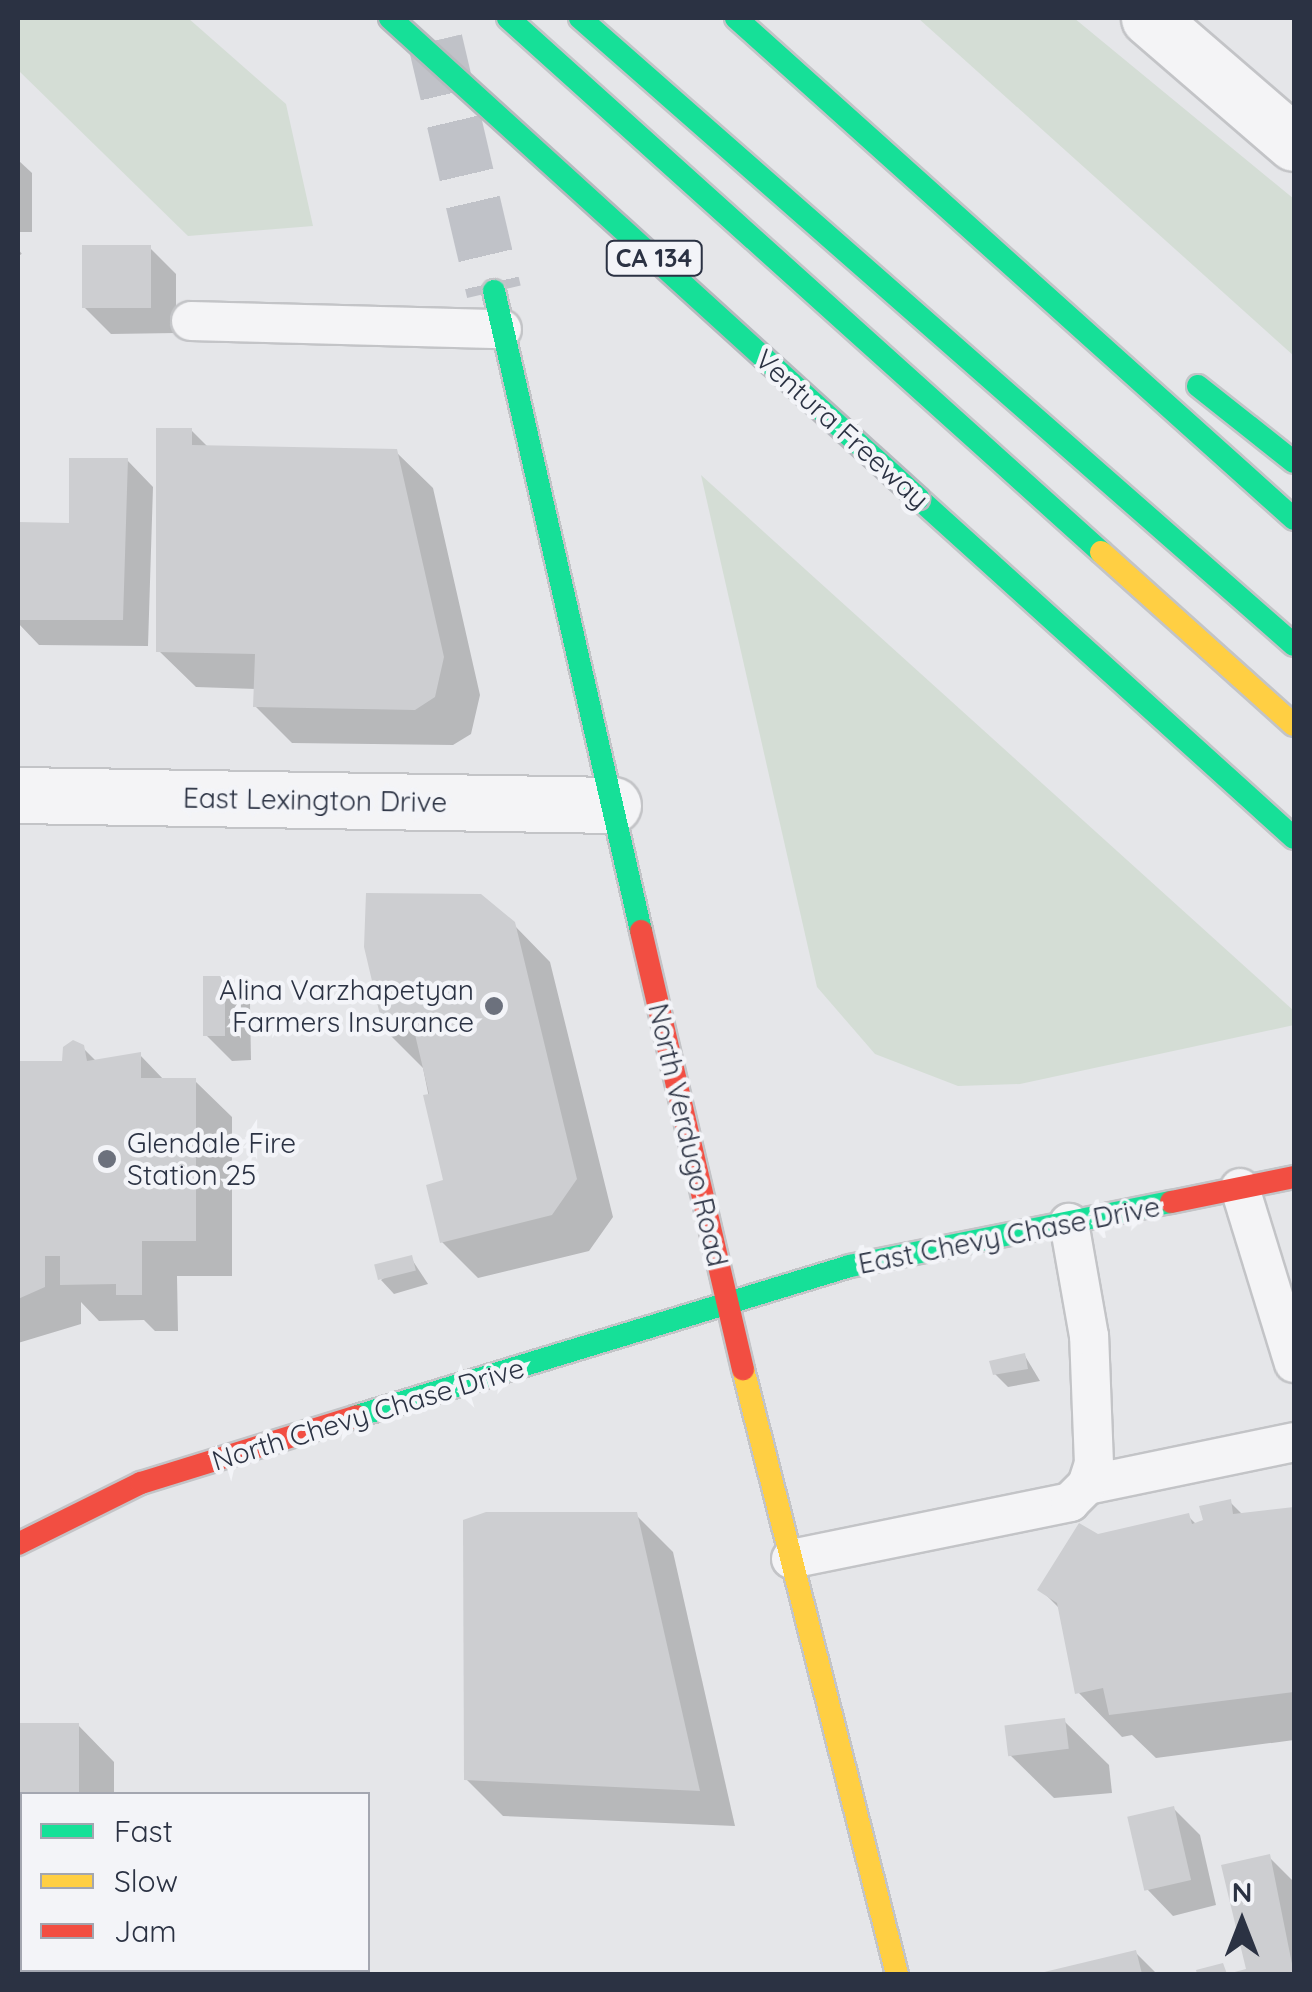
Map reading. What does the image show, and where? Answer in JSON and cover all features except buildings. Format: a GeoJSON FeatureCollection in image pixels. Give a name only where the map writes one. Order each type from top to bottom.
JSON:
{"type":"FeatureCollection","features":[{"type":"Feature","properties":{"kind":"main road","name":"Ventura Freeway"},"geometry":{"type":"LineString","coordinates":[[390,18],[1294,838]]}},
{"type":"Feature","properties":{"kind":"main road"},"geometry":{"type":"LineString","coordinates":[[508,18],[793,279],[1294,725]]}},
{"type":"Feature","properties":{"kind":"main road"},"geometry":{"type":"LineString","coordinates":[[580,18],[1294,645]]}},
{"type":"Feature","properties":{"kind":"main road"},"geometry":{"type":"LineString","coordinates":[[736,18],[1294,518]]}},
{"type":"Feature","properties":{"kind":"main road"},"geometry":{"type":"LineString","coordinates":[[806,78],[1096,306]]}},
{"type":"Feature","properties":{"kind":"main road","name":"North Verdugo Road"},"geometry":{"type":"LineString","coordinates":[[494,291],[726,1301],[897,1974]]}},
{"type":"Feature","properties":{"kind":"main road"},"geometry":{"type":"LineString","coordinates":[[1172,366],[1294,462]]}},
{"type":"Feature","properties":{"kind":"main road","name":"East Chevy Chase Drive"},"geometry":{"type":"LineString","coordinates":[[726,1301],[850,1266],[1294,1177]]}},
{"type":"Feature","properties":{"kind":"main road","name":"North Chevy Chase Drive"},"geometry":{"type":"LineString","coordinates":[[18,1544],[140,1483],[726,1301]]}},
{"type":"Feature","properties":{"kind":"street"},"geometry":{"type":"LineString","coordinates":[[1149,18],[1294,144]]}},
{"type":"Feature","properties":{"kind":"street","name":"East Lexington Drive"},"geometry":{"type":"LineString","coordinates":[[18,795],[613,805]]}},
{"type":"Feature","properties":{"kind":"lane"},"geometry":{"type":"LineString","coordinates":[[190,321],[502,329]]}},
{"type":"Feature","properties":{"kind":"lane"},"geometry":{"type":"LineString","coordinates":[[1240,1188],[1294,1363]]}},
{"type":"Feature","properties":{"kind":"lane"},"geometry":{"type":"LineString","coordinates":[[791,1559],[1070,1502],[1086,1486],[1094,1464],[1089,1336],[1069,1223]]}},
{"type":"Feature","properties":{"kind":"lane"},"geometry":{"type":"LineString","coordinates":[[1086,1486],[1294,1442]]}},
{"type":"Feature","properties":{"kind":"shaded area"},"geometry":{"type":"Polygon","coordinates":[[[18,18],[188,18],[286,104],[313,226],[188,236],[18,70],[18,18]]]}},
{"type":"Feature","properties":{"kind":"shaded area"},"geometry":{"type":"Polygon","coordinates":[[[918,18],[1074,18],[1294,199],[1294,356],[918,18]]]}},
{"type":"Feature","properties":{"kind":"shaded area"},"geometry":{"type":"Polygon","coordinates":[[[701,475],[1294,1011],[1294,1025],[1020,1084],[958,1086],[875,1054],[817,987],[701,475]]]}},
{"type":"Feature","properties":{"kind":"tunnel"},"geometry":{"type":"LineString","coordinates":[[435,40],[494,291]]}},
{"type":"Feature","properties":{"kind":"traffic: fast"},"geometry":{"type":"LineString","coordinates":[[390,18],[918,498]]}},
{"type":"Feature","properties":{"kind":"traffic: fast"},"geometry":{"type":"LineString","coordinates":[[508,18],[1101,552]]}},
{"type":"Feature","properties":{"kind":"traffic: fast"},"geometry":{"type":"LineString","coordinates":[[580,18],[1294,645]]}},
{"type":"Feature","properties":{"kind":"traffic: fast"},"geometry":{"type":"LineString","coordinates":[[736,18],[1294,519]]}},
{"type":"Feature","properties":{"kind":"traffic: fast"},"geometry":{"type":"LineString","coordinates":[[494,291],[641,931]]}},
{"type":"Feature","properties":{"kind":"traffic: fast"},"geometry":{"type":"LineString","coordinates":[[1198,386],[1294,462]]}},
{"type":"Feature","properties":{"kind":"traffic: fast"},"geometry":{"type":"LineString","coordinates":[[918,498],[1294,838]]}},
{"type":"Feature","properties":{"kind":"traffic: fast"},"geometry":{"type":"LineString","coordinates":[[357,1416],[850,1266],[1171,1202]]}},
{"type":"Feature","properties":{"kind":"traffic: slow"},"geometry":{"type":"LineString","coordinates":[[1101,552],[1294,725]]}},
{"type":"Feature","properties":{"kind":"traffic: slow"},"geometry":{"type":"LineString","coordinates":[[743,1369],[897,1974]]}},
{"type":"Feature","properties":{"kind":"traffic: jam"},"geometry":{"type":"LineString","coordinates":[[641,931],[743,1369]]}},
{"type":"Feature","properties":{"kind":"traffic: jam"},"geometry":{"type":"LineString","coordinates":[[1171,1202],[1294,1177]]}},
{"type":"Feature","properties":{"kind":"traffic: jam"},"geometry":{"type":"LineString","coordinates":[[18,1544],[141,1483],[357,1416]]}},
{"type":"Feature","properties":{"kind":"place","name":"Alina Varzhapetyan Farmers Insurance"},"geometry":{"type":"Point","coordinates":[494,1006]}},
{"type":"Feature","properties":{"kind":"place","name":"Glendale Fire Station 25"},"geometry":{"type":"Point","coordinates":[107,1159]}}]}
